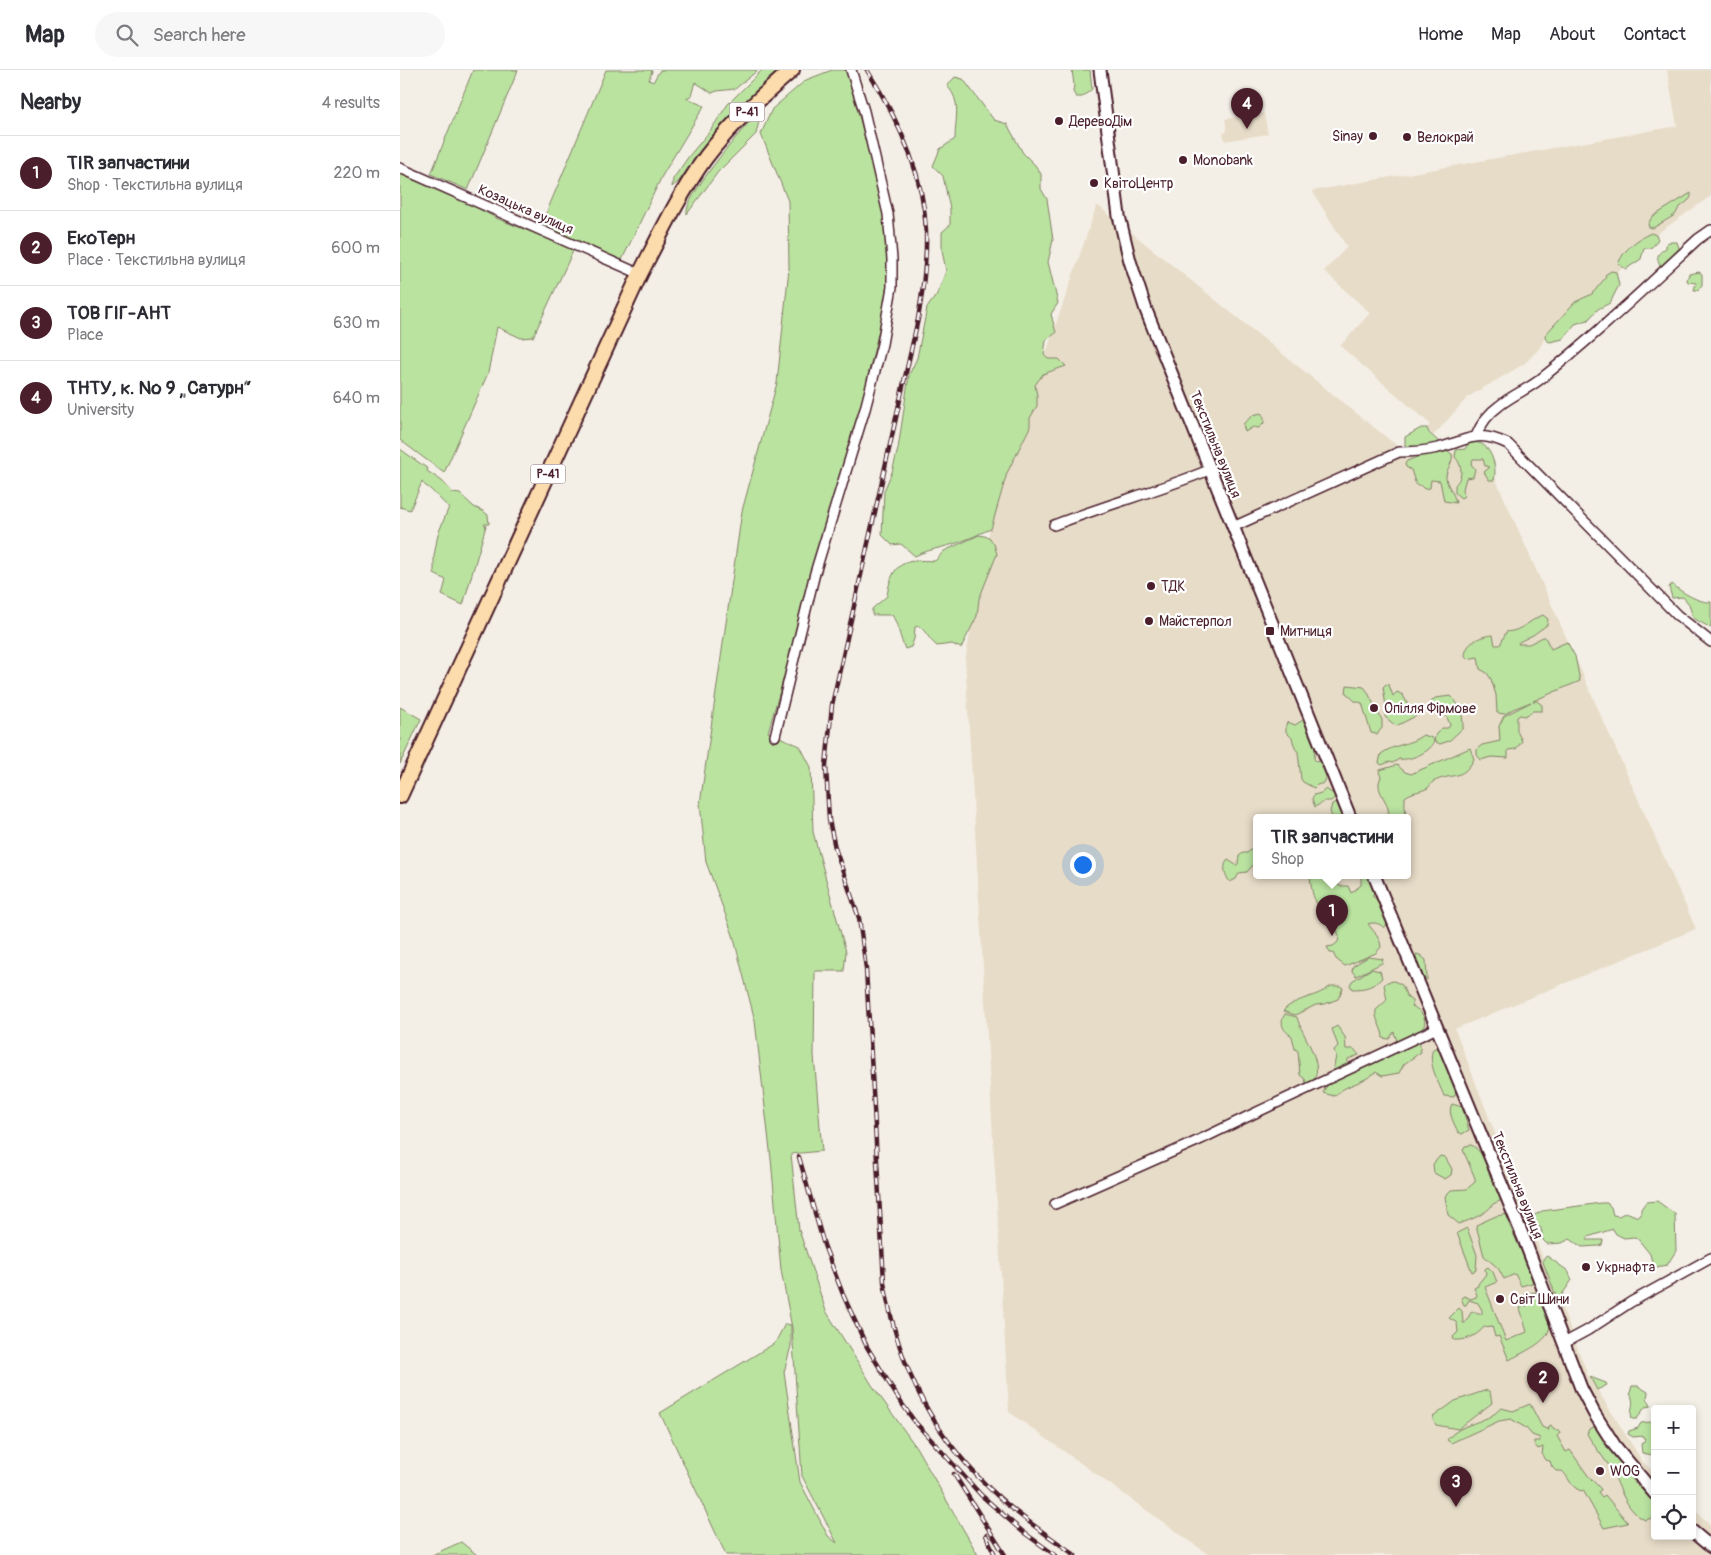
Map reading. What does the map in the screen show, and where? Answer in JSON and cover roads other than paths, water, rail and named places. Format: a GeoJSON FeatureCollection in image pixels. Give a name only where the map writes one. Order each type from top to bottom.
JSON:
{"type":"FeatureCollection","features":[{"type":"Feature","properties":{"kind":"main road","name":"Р-41"},"geometry":{"type":"LineString","coordinates":[[400,796],[640,274],[679,201],[706,158],[735,123],[792,70]]}},
{"type":"Feature","properties":{"kind":"street"},"geometry":{"type":"LineString","coordinates":[[775,736],[815,573],[865,409],[882,344],[892,286],[888,214],[864,111],[851,70]]}},
{"type":"Feature","properties":{"kind":"street","name":"Текстильна вулиця"},"geometry":{"type":"LineString","coordinates":[[1100,70],[1115,196],[1126,246],[1146,310],[1349,814]]}},
{"type":"Feature","properties":{"kind":"street","name":"Козацька вулиця"},"geometry":{"type":"LineString","coordinates":[[400,168],[640,274]]}},
{"type":"Feature","properties":{"kind":"street"},"geometry":{"type":"LineString","coordinates":[[1476,436],[1480,426],[1499,406],[1536,382],[1563,360],[1628,304],[1698,239],[1711,230]]}},
{"type":"Feature","properties":{"kind":"street"},"geometry":{"type":"LineString","coordinates":[[1233,527],[1400,452],[1416,452],[1438,448],[1476,436],[1493,437],[1508,444],[1677,614],[1711,642]]}},
{"type":"Feature","properties":{"kind":"street"},"geometry":{"type":"LineString","coordinates":[[1054,525],[1180,482],[1209,470]]}},
{"type":"Feature","properties":{"kind":"street","name":"Текстильна вулиця"},"geometry":{"type":"LineString","coordinates":[[1376,879],[1581,1388],[1615,1446],[1651,1489]]}},
{"type":"Feature","properties":{"kind":"street"},"geometry":{"type":"LineString","coordinates":[[1055,1204],[1195,1142],[1437,1028]]}},
{"type":"Feature","properties":{"kind":"street"},"geometry":{"type":"LineString","coordinates":[[1564,1343],[1588,1330],[1630,1302],[1711,1258]]}},
{"type":"Feature","properties":{"kind":"street"},"geometry":{"type":"LineString","coordinates":[[1696,1534],[1711,1547]]}},
{"type":"Feature","properties":{"kind":"railway"},"geometry":{"type":"LineString","coordinates":[[867,70],[889,107],[907,147],[920,189],[926,231],[926,253],[918,319],[832,705],[826,766],[829,820],[835,848],[859,918],[866,969],[884,1282],[899,1345],[923,1402],[939,1428],[957,1453],[1002,1500],[1075,1555]]}},
{"type":"Feature","properties":{"kind":"railway"},"geometry":{"type":"LineString","coordinates":[[799,1157],[824,1245],[844,1297],[867,1347],[900,1401],[915,1422],[981,1495],[1023,1532],[1055,1555]]}},
{"type":"Feature","properties":{"kind":"railway"},"geometry":{"type":"LineString","coordinates":[[954,1474],[1005,1555]]}},
{"type":"Feature","properties":{"kind":"railway"},"geometry":{"type":"LineString","coordinates":[[986,1535],[995,1555]]}},
{"type":"Feature","properties":{"kind":"place","name":"ДеревоДім"},"geometry":{"type":"Point","coordinates":[1059,121]}},
{"type":"Feature","properties":{"kind":"place","name":"ТНТУ, к. № 9 „Сатурн“"},"geometry":{"type":"Point","coordinates":[1247,129]}},
{"type":"Feature","properties":{"kind":"place","name":"Sinay"},"geometry":{"type":"Point","coordinates":[1373,136]}},
{"type":"Feature","properties":{"kind":"place","name":"Велокрай"},"geometry":{"type":"Point","coordinates":[1407,137]}},
{"type":"Feature","properties":{"kind":"place","name":"Monobank"},"geometry":{"type":"Point","coordinates":[1183,160]}},
{"type":"Feature","properties":{"kind":"place","name":"КвітоЦентр"},"geometry":{"type":"Point","coordinates":[1094,183]}},
{"type":"Feature","properties":{"kind":"place","name":"ТДК"},"geometry":{"type":"Point","coordinates":[1151,586]}},
{"type":"Feature","properties":{"kind":"place","name":"Майстерпол"},"geometry":{"type":"Point","coordinates":[1149,621]}},
{"type":"Feature","properties":{"kind":"place","name":"Митниця"},"geometry":{"type":"Point","coordinates":[1270,631]}},
{"type":"Feature","properties":{"kind":"place","name":"Опілля Фірмове"},"geometry":{"type":"Point","coordinates":[1374,708]}},
{"type":"Feature","properties":{"kind":"place","name":"TIR запчастини"},"geometry":{"type":"Point","coordinates":[1332,936]}},
{"type":"Feature","properties":{"kind":"place","name":"Укрнафта"},"geometry":{"type":"Point","coordinates":[1586,1267]}},
{"type":"Feature","properties":{"kind":"place","name":"Світ Шини"},"geometry":{"type":"Point","coordinates":[1500,1299]}},
{"type":"Feature","properties":{"kind":"place","name":"ЕкоТерн"},"geometry":{"type":"Point","coordinates":[1543,1403]}},
{"type":"Feature","properties":{"kind":"place","name":"WOG"},"geometry":{"type":"Point","coordinates":[1600,1471]}},
{"type":"Feature","properties":{"kind":"place","name":"ТОВ ГІГ-АНТ"},"geometry":{"type":"Point","coordinates":[1456,1507]}}]}
